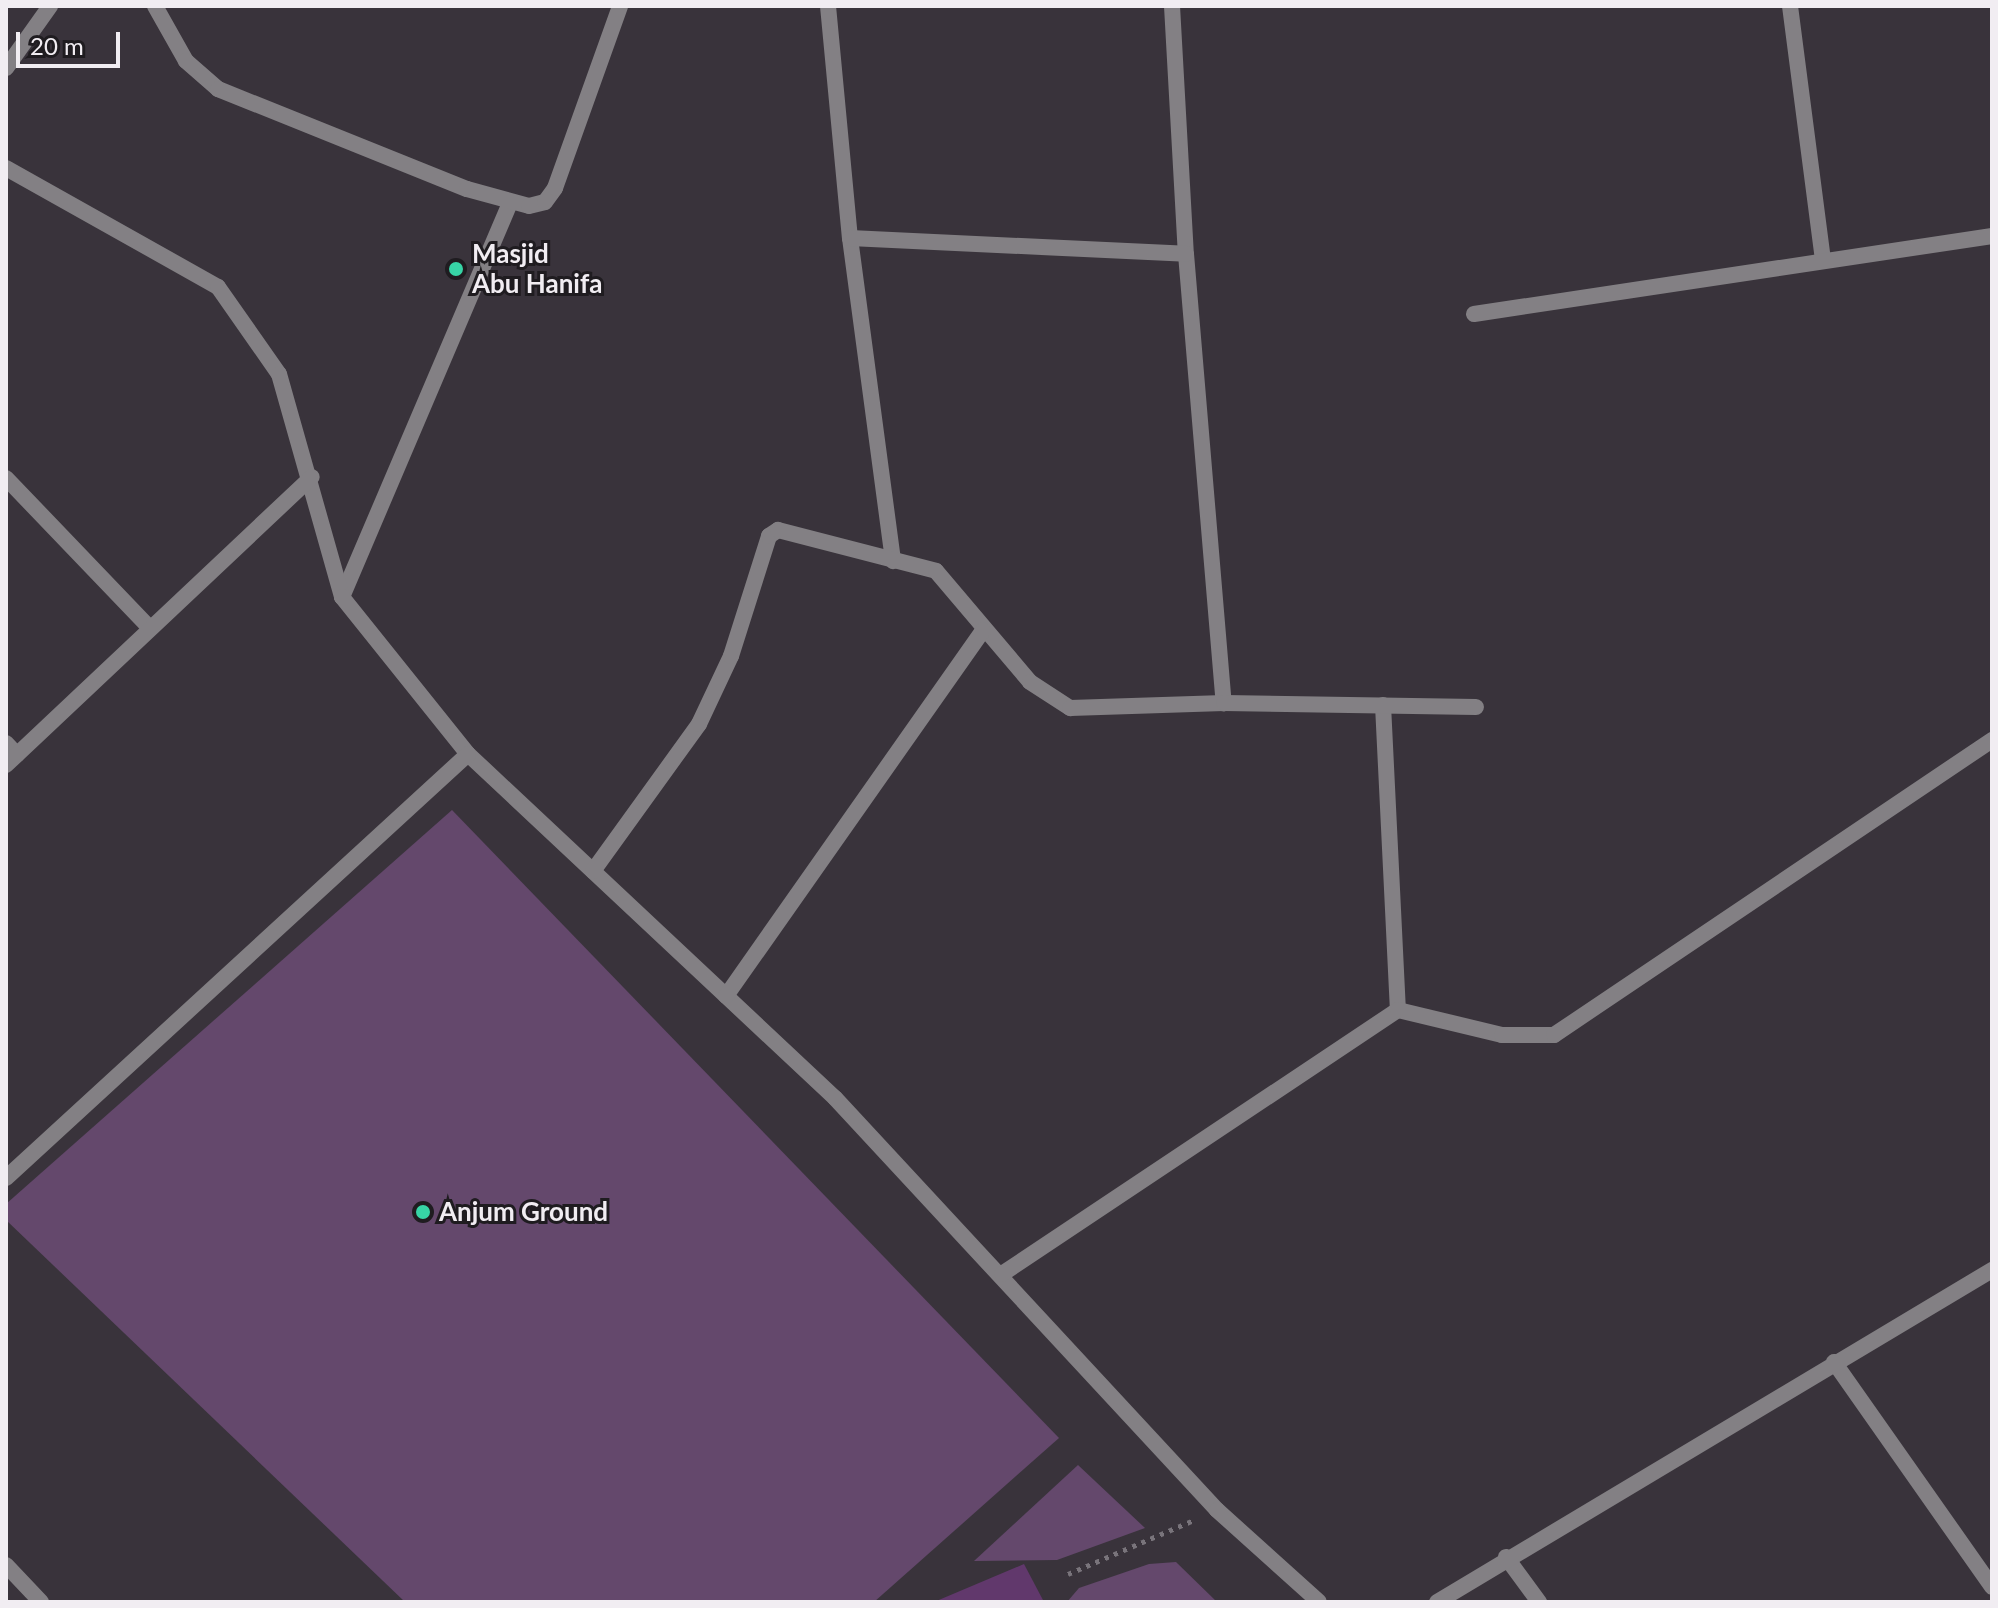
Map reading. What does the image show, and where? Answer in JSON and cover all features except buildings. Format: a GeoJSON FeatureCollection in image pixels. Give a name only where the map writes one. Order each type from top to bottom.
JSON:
{"type":"FeatureCollection","features":[{"type":"Feature","properties":{"kind":"street"},"geometry":{"type":"LineString","coordinates":[[6,68],[50,6]]}},
{"type":"Feature","properties":{"kind":"street"},"geometry":{"type":"LineString","coordinates":[[155,6],[186,61],[218,89],[510,204],[545,202],[555,188],[620,6]]}},
{"type":"Feature","properties":{"kind":"street"},"geometry":{"type":"LineString","coordinates":[[828,6],[850,238],[893,561]]}},
{"type":"Feature","properties":{"kind":"street"},"geometry":{"type":"LineString","coordinates":[[1172,6],[1186,254],[1224,703]]}},
{"type":"Feature","properties":{"kind":"street"},"geometry":{"type":"LineString","coordinates":[[1790,6],[1823,259]]}},
{"type":"Feature","properties":{"kind":"street"},"geometry":{"type":"LineString","coordinates":[[6,168],[218,287],[279,374],[312,477],[342,597],[468,754],[835,1098],[1002,1274],[1217,1510],[1319,1602]]}},
{"type":"Feature","properties":{"kind":"street"},"geometry":{"type":"LineString","coordinates":[[342,597],[510,204]]}},
{"type":"Feature","properties":{"kind":"street"},"geometry":{"type":"LineString","coordinates":[[1474,314],[1823,259],[1992,236]]}},
{"type":"Feature","properties":{"kind":"street"},"geometry":{"type":"LineString","coordinates":[[850,238],[1186,254]]}},
{"type":"Feature","properties":{"kind":"street"},"geometry":{"type":"LineString","coordinates":[[10,754],[312,477]]}},
{"type":"Feature","properties":{"kind":"street"},"geometry":{"type":"LineString","coordinates":[[6,478],[148,626]]}},
{"type":"Feature","properties":{"kind":"street"},"geometry":{"type":"LineString","coordinates":[[593,871],[699,724],[731,656],[772,531],[936,571],[1030,682],[1070,708],[1224,703],[1476,707]]}},
{"type":"Feature","properties":{"kind":"street"},"geometry":{"type":"LineString","coordinates":[[726,996],[983,630]]}},
{"type":"Feature","properties":{"kind":"street"},"geometry":{"type":"LineString","coordinates":[[1383,705],[1398,1010]]}},
{"type":"Feature","properties":{"kind":"street"},"geometry":{"type":"LineString","coordinates":[[1002,1274],[1398,1010],[1502,1035],[1554,1035],[1992,740]]}},
{"type":"Feature","properties":{"kind":"street"},"geometry":{"type":"LineString","coordinates":[[6,1178],[468,754]]}},
{"type":"Feature","properties":{"kind":"street"},"geometry":{"type":"LineString","coordinates":[[1437,1602],[1506,1557],[1992,1270]]}},
{"type":"Feature","properties":{"kind":"street"},"geometry":{"type":"LineString","coordinates":[[1834,1362],[1992,1587]]}},
{"type":"Feature","properties":{"kind":"street"},"geometry":{"type":"LineString","coordinates":[[1506,1557],[1539,1602]]}},
{"type":"Feature","properties":{"kind":"street"},"geometry":{"type":"LineString","coordinates":[[6,1565],[41,1602]]}},
{"type":"Feature","properties":{"kind":"path"},"geometry":{"type":"LineString","coordinates":[[1068,1574],[1217,1510]]}},
{"type":"Feature","properties":{"kind":"shaded area","name":"Anjum Ground"},"geometry":{"type":"Polygon","coordinates":[[[452,810],[1059,1438],[874,1602],[405,1602],[6,1220],[6,1204],[452,810]]]}},
{"type":"Feature","properties":{"kind":"shaded area"},"geometry":{"type":"Polygon","coordinates":[[[1078,1465],[1145,1528],[1057,1560],[974,1561],[1078,1465]]]}},
{"type":"Feature","properties":{"kind":"shaded area"},"geometry":{"type":"Polygon","coordinates":[[[1176,1562],[1217,1602],[1067,1602],[1079,1588],[1149,1564],[1176,1562]]]}},
{"type":"Feature","properties":{"kind":"place","name":"Masjid Abu Hanifa"},"geometry":{"type":"Point","coordinates":[456,269]}},
{"type":"Feature","properties":{"kind":"place","name":"Anjum Ground"},"geometry":{"type":"Point","coordinates":[423,1212]}}]}
